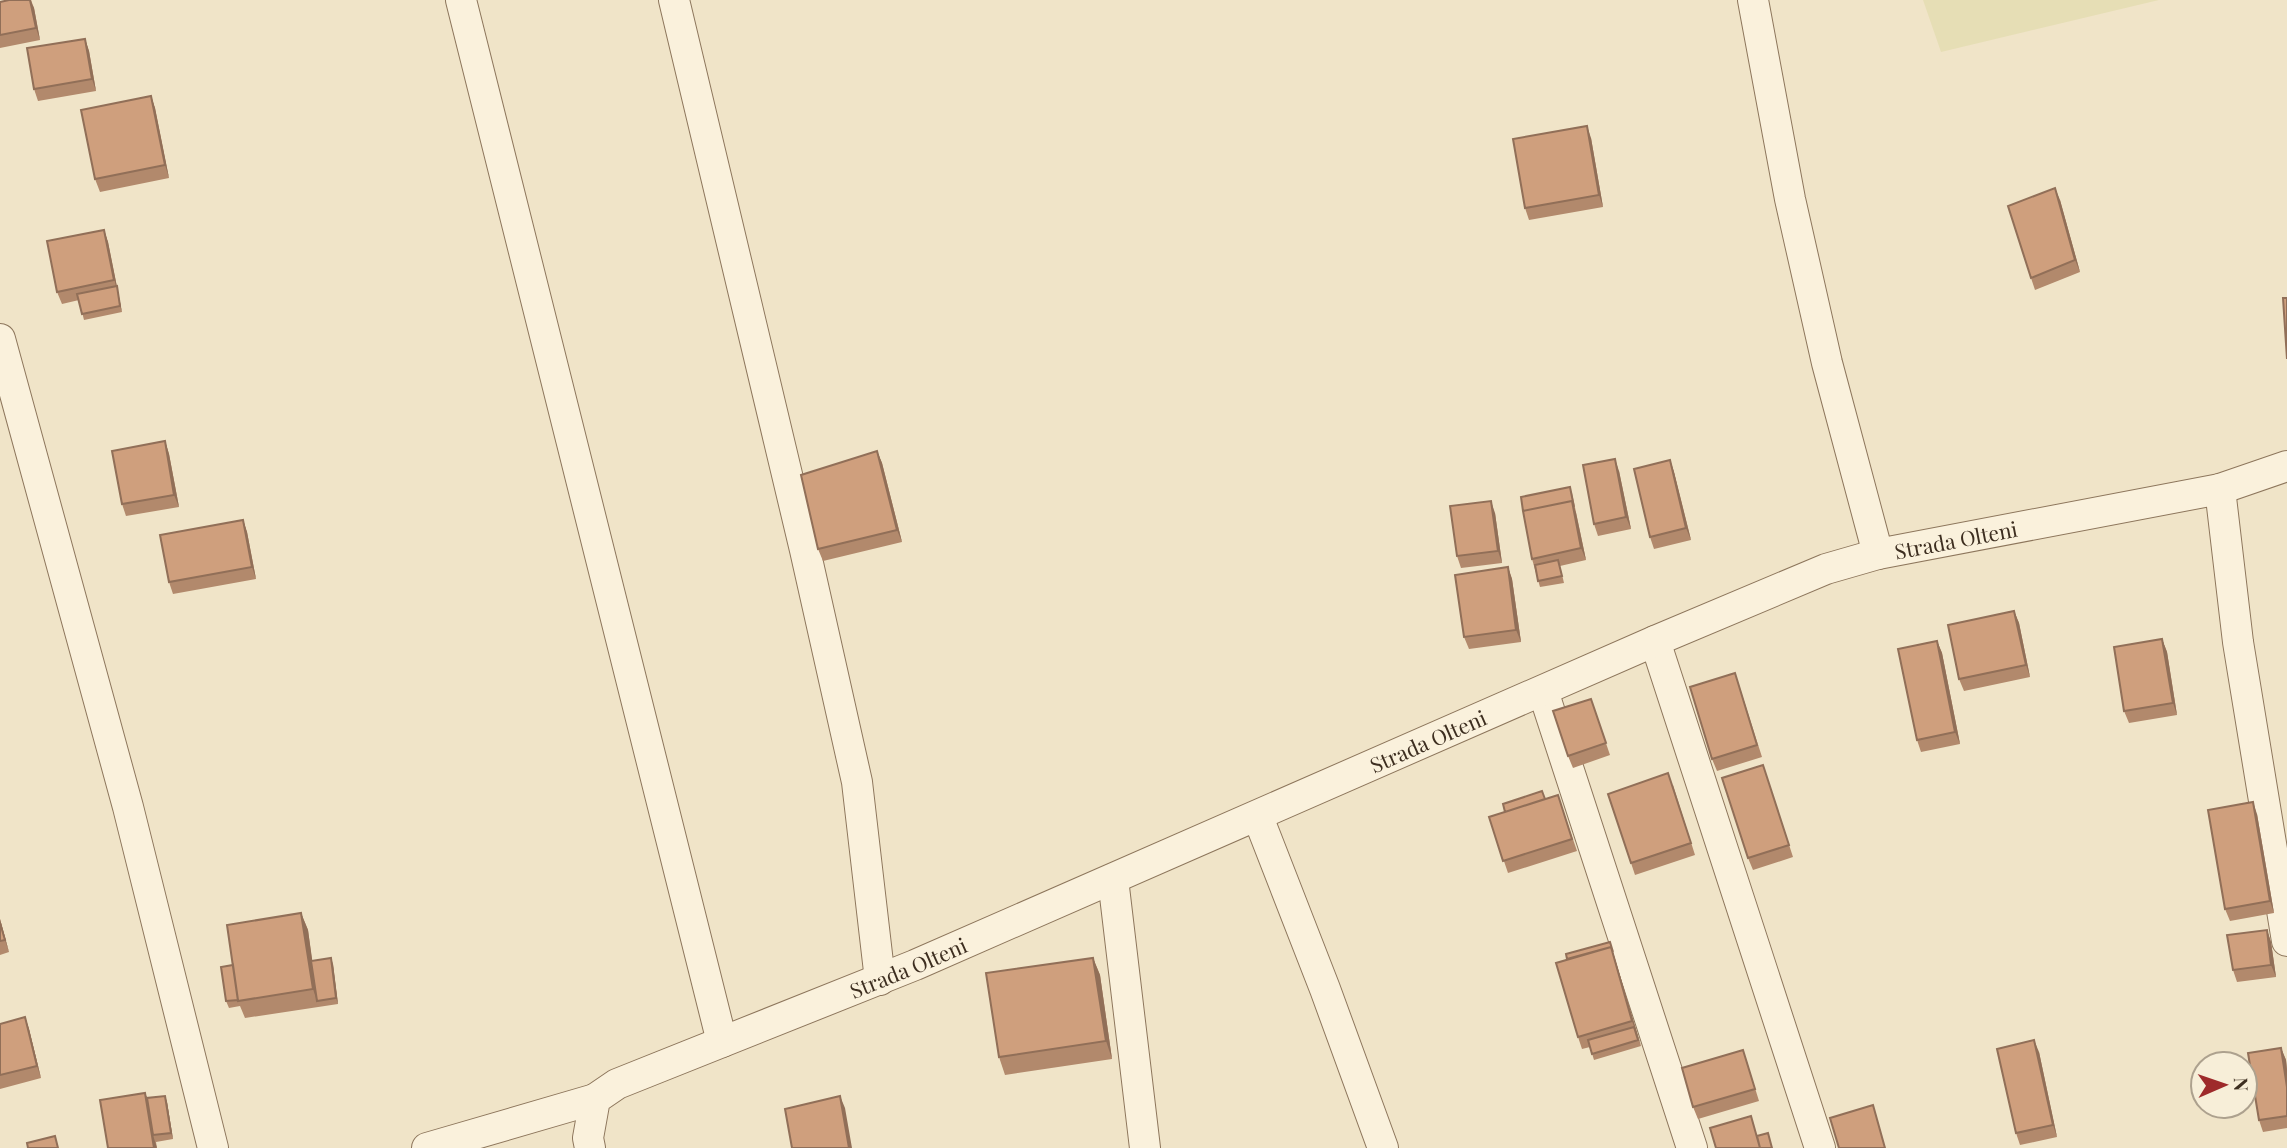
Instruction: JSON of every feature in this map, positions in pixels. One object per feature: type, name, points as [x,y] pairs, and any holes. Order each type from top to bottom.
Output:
[{"type":"street","points":[[461,0],[722,1042]]},
{"type":"street","points":[[674,0],[802,537],[857,782],[880,979]]},
{"type":"street","points":[[1753,0],[1790,200],[1827,363],[1878,554]]},
{"type":"street","points":[[0,339],[128,807],[213,1148]]},
{"type":"street","name":"Strada Olteni","points":[[427,1148],[595,1098],[617,1084],[880,979],[1826,569],[1878,554],[2220,489],[2287,466]]},
{"type":"street","points":[[2220,489],[2238,642],[2287,941]]},
{"type":"street","points":[[1655,641],[1820,1148]]},
{"type":"street","points":[[1543,691],[1692,1148]]},
{"type":"street","points":[[1258,817],[1383,1148]]},
{"type":"street","points":[[1113,879],[1145,1148]]},
{"type":"street","points":[[590,1148],[588,1138],[595,1098]]},
{"type":"shaded area","points":[[1923,0],[2159,0],[1941,52]]},
{"type":"building","points":[[30,0],[36,28],[0,35],[0,2]]},
{"type":"building","points":[[85,39],[92,79],[34,89],[27,48]]},
{"type":"building","points":[[151,96],[165,165],[95,179],[81,110]]},
{"type":"building","points":[[1587,126],[1599,195],[1525,208],[1513,139]]},
{"type":"building","points":[[2055,188],[2075,260],[2031,278],[2008,206]]},
{"type":"building","points":[[104,230],[114,280],[57,292],[47,241]]},
{"type":"building","points":[[117,286],[120,306],[82,314],[77,294]]},
{"type":"building","points":[[2283,298],[2287,298],[2287,359]]},
{"type":"building","points":[[165,441],[174,495],[122,504],[112,451]]},
{"type":"building","points":[[877,451],[897,530],[818,549],[801,475]]},
{"type":"building","points":[[1615,459],[1626,517],[1594,524],[1583,465]]},
{"type":"building","points":[[1670,460],[1686,528],[1650,537],[1634,469]]},
{"type":"building","points":[[1570,487],[1574,507],[1572,501],[1523,511],[1521,497]]},
{"type":"building","points":[[1491,501],[1498,551],[1457,556],[1450,506]]},
{"type":"building","points":[[1572,501],[1581,548],[1532,559],[1523,511]]},
{"type":"building","points":[[243,520],[252,567],[169,582],[160,535]]},
{"type":"building","points":[[1558,560],[1562,576],[1538,581],[1535,565]]},
{"type":"building","points":[[1508,567],[1516,630],[1464,637],[1455,575]]},
{"type":"building","points":[[2014,611],[2026,665],[1959,679],[1948,625]]},
{"type":"building","points":[[2162,639],[2173,703],[2124,711],[2114,647]]},
{"type":"building","points":[[1937,641],[1955,732],[1917,740],[1898,649]]},
{"type":"building","points":[[1735,673],[1757,745],[1712,759],[1690,687]]},
{"type":"building","points":[[1591,699],[1606,743],[1568,756],[1553,711]]},
{"type":"building","points":[[1763,765],[1789,845],[1748,858],[1722,778]]},
{"type":"building","points":[[1668,773],[1691,843],[1631,863],[1608,794]]},
{"type":"building","points":[[1542,791],[1545,799],[1505,812],[1503,804]]},
{"type":"building","points":[[1558,795],[1572,839],[1503,861],[1489,817]]},
{"type":"building","points":[[2253,802],[2270,901],[2225,909],[2208,810]]},
{"type":"building","points":[[301,913],[313,989],[238,1001],[227,925]]},
{"type":"building","points":[[0,923],[5,940],[0,941]]},
{"type":"building","points":[[2267,930],[2271,965],[2233,970],[2227,935]]},
{"type":"building","points":[[1610,942],[1613,952],[1611,947],[1567,959],[1566,954]]},
{"type":"building","points":[[1611,947],[1632,1021],[1578,1037],[1556,963]]},
{"type":"building","points":[[331,958],[336,998],[317,1001],[311,961]]},
{"type":"building","points":[[1093,958],[1106,1041],[999,1057],[986,973]]},
{"type":"building","points":[[233,965],[238,1000],[226,1001],[221,967]]},
{"type":"building","points":[[25,1017],[37,1066],[0,1075],[0,1024]]},
{"type":"building","points":[[1634,1027],[1638,1040],[1592,1054],[1588,1040]]},
{"type":"building","points":[[2034,1040],[2053,1125],[2016,1133],[1997,1049]]},
{"type":"building","points":[[2281,1048],[2287,1087],[2287,1116],[2259,1120],[2259,1051]]},
{"type":"building","points":[[1743,1050],[1755,1089],[1693,1107],[1682,1068]]},
{"type":"building","points":[[145,1093],[154,1148],[108,1148],[100,1100]]},
{"type":"building","points":[[165,1096],[171,1133],[153,1135],[147,1098]]},
{"type":"building","points":[[840,1096],[849,1148],[792,1148],[785,1109]]},
{"type":"building","points":[[1873,1105],[1885,1148],[1839,1148],[1830,1118]]},
{"type":"building","points":[[1751,1116],[1760,1148],[1716,1148],[1710,1128]]},
{"type":"building","points":[[1768,1133],[1772,1148],[1760,1148],[1757,1136]]},
{"type":"building","points":[[55,1136],[58,1148],[28,1148],[27,1143]]}]
